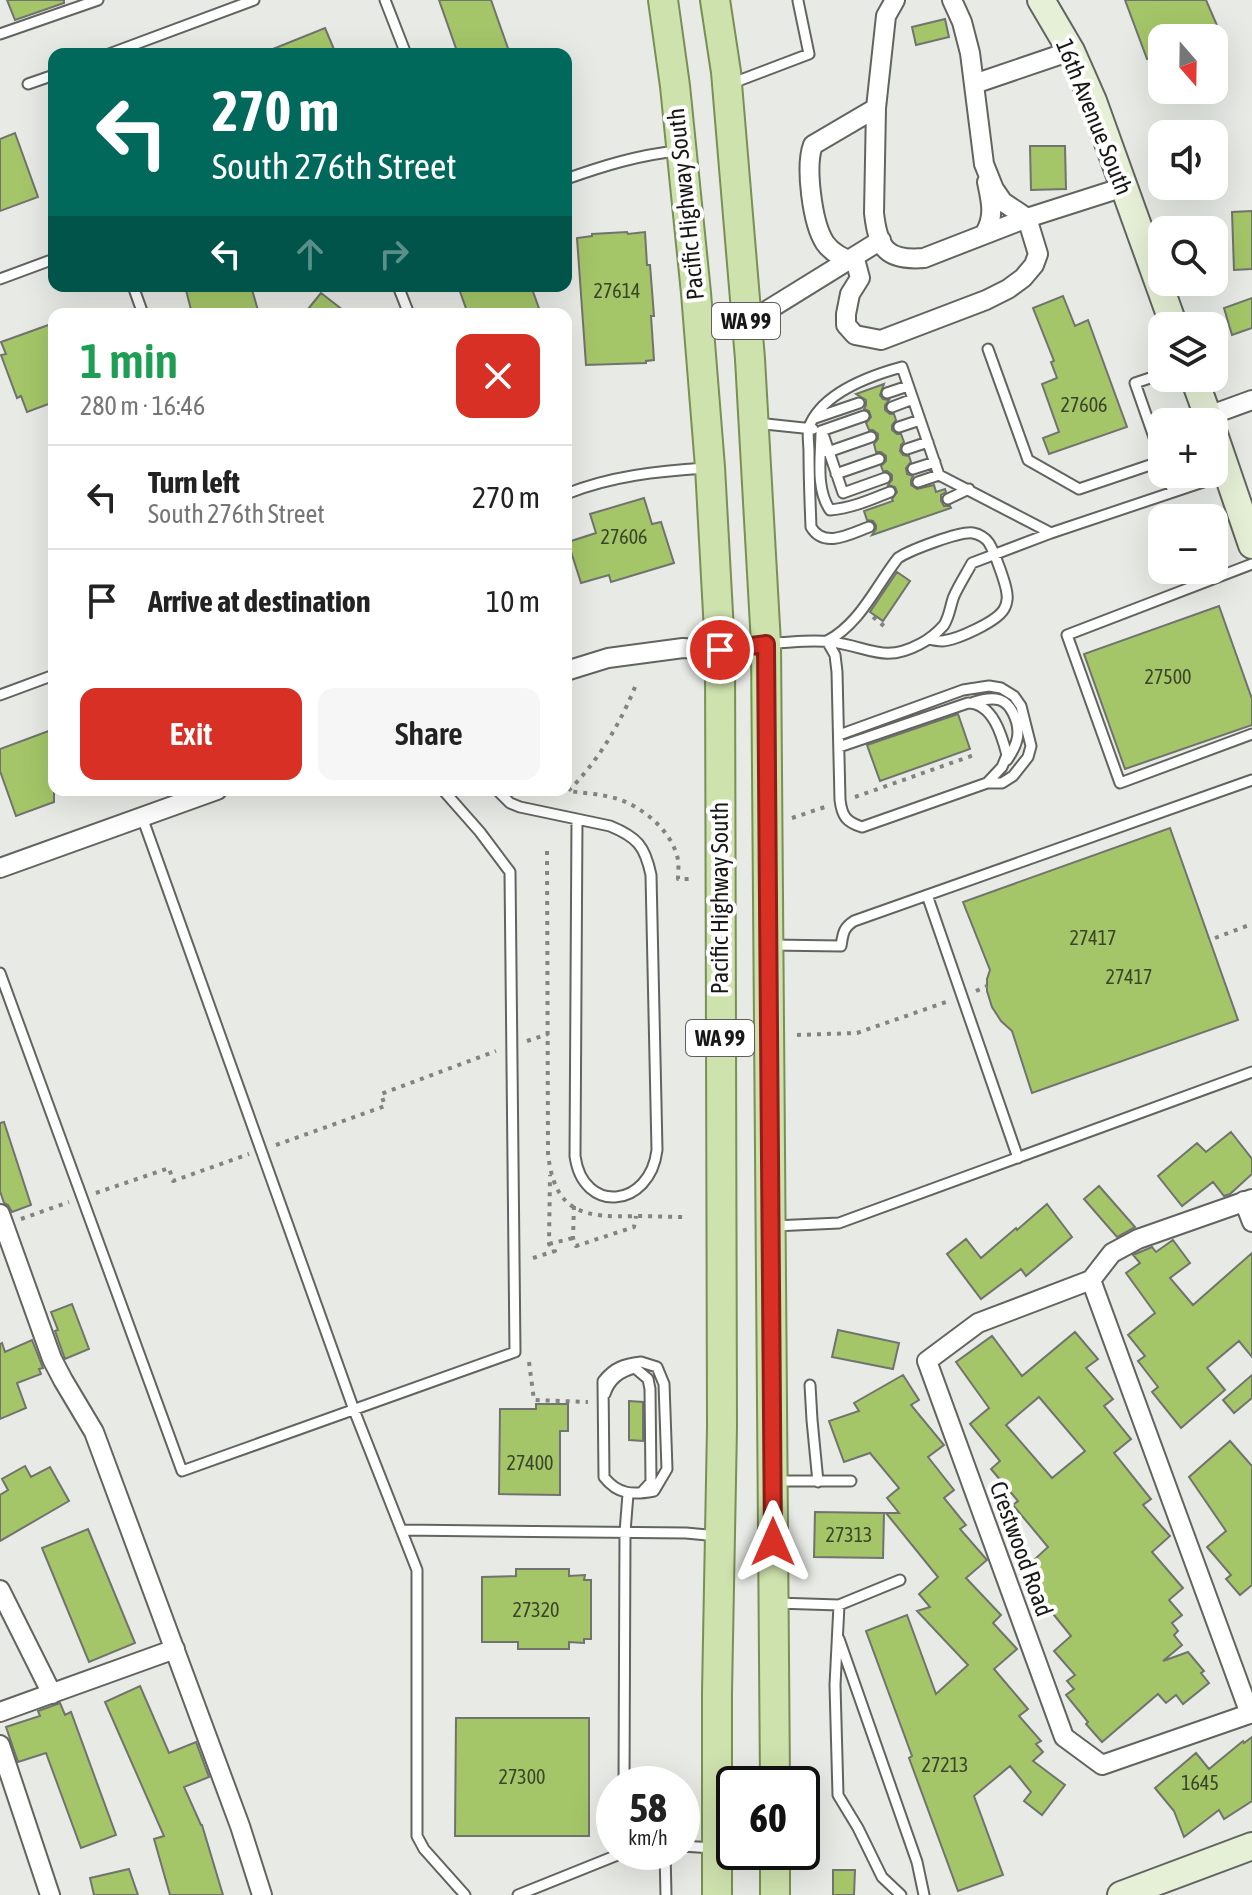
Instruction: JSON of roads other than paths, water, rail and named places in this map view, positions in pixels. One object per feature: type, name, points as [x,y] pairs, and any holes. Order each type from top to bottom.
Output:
[{"type":"main road","name":"Pacific Highway South","points":[[663,0],[696,293],[720,650],[722,1396],[717,1766]]},
{"type":"main road","name":"Pacific Highway South","points":[[715,0],[727,85],[747,323],[766,644],[775,1766]]},
{"type":"main road","name":"16th Avenue South","points":[[1041,0],[1071,51],[1093,101],[1169,312]]},
{"type":"main road","points":[[1228,474],[1252,545]]},
{"type":"main road","points":[[1121,1895],[1252,1846]]},
{"type":"main road","name":"Pacific Highway South","points":[[716,1870],[717,1895]]},
{"type":"main road","points":[[775,1870],[775,1895]]},
{"type":"street","points":[[895,0],[886,16],[876,108],[874,213],[886,250],[897,257],[924,258],[1027,218],[1124,187]]},
{"type":"street","points":[[952,0],[970,53],[992,216],[985,233]]},
{"type":"street","points":[[974,84],[1071,51]]},
{"type":"street","points":[[876,108],[813,145],[808,172],[814,211],[825,243],[848,261],[856,263],[860,278],[850,294],[846,314],[846,325],[855,335],[881,340],[986,300],[1008,289],[1034,265],[1038,254],[1027,218],[1003,202],[984,164]]},
{"type":"street","points":[[747,323],[881,240]]},
{"type":"street","points":[[1228,414],[1252,400]]},
{"type":"street","points":[[572,669],[608,658],[683,648],[720,650],[766,644]]},
{"type":"street","points":[[0,868],[200,796]]},
{"type":"street","name":"Crestwood Road","points":[[1091,1280],[1251,1714],[1102,1765],[1064,1737],[927,1361],[978,1323],[1091,1280],[1112,1253],[1138,1239],[1248,1200],[1252,1222]]},
{"type":"street","points":[[2,1220],[52,1359],[94,1432],[240,1826],[262,1895]]},
{"type":"street","points":[[0,1590],[52,1694]]},
{"type":"street","points":[[0,1712],[175,1649]]},
{"type":"street","points":[[0,1745],[50,1895]]},
{"type":"lane","points":[[0,34],[98,0]]},
{"type":"lane","points":[[125,48],[254,0]]},
{"type":"lane","points":[[385,0],[404,48]]},
{"type":"lane","points":[[727,85],[809,54],[798,1]]},
{"type":"lane","points":[[28,84],[48,77]]},
{"type":"lane","points":[[572,177],[610,163],[681,151]]},
{"type":"lane","points":[[0,279],[48,261]]},
{"type":"lane","points":[[988,349],[1028,460],[1079,489],[1148,466]]},
{"type":"lane","points":[[869,527],[833,540],[816,536],[811,527],[809,428],[824,403],[882,373],[902,367],[939,475]]},
{"type":"lane","points":[[1148,379],[1135,383],[1148,421]]},
{"type":"lane","points":[[887,393],[908,386]]},
{"type":"lane","points":[[892,407],[913,399]]},
{"type":"lane","points":[[815,418],[859,403]]},
{"type":"lane","points":[[753,422],[821,431],[864,416]]},
{"type":"lane","points":[[899,427],[920,420]]},
{"type":"lane","points":[[821,431],[843,493],[885,478]]},
{"type":"lane","points":[[821,431],[821,491],[830,510],[856,505],[890,492]]},
{"type":"lane","points":[[828,452],[871,437]]},
{"type":"lane","points":[[907,449],[928,442]]},
{"type":"lane","points":[[836,474],[879,459]]},
{"type":"lane","points":[[913,469],[935,462]]},
{"type":"lane","points":[[572,492],[604,481],[653,472],[710,467]]},
{"type":"lane","points":[[918,482],[939,475],[1051,533]]},
{"type":"lane","points":[[1172,488],[1173,492]]},
{"type":"lane","points":[[766,644],[827,641],[892,655],[911,649],[929,639],[944,624],[953,598],[972,563],[1185,488]]},
{"type":"lane","points":[[948,499],[969,489]]},
{"type":"lane","points":[[827,641],[850,625],[898,558],[907,552],[973,533],[988,541],[994,554],[1008,596],[1005,610],[992,622],[977,629],[944,641],[929,639]]},
{"type":"lane","points":[[1252,564],[1067,635],[1120,783],[1252,734]]},
{"type":"lane","points":[[827,641],[835,655],[837,672],[840,802],[842,814],[849,823],[862,827],[987,783],[1002,783],[1013,776],[1028,757],[1031,746],[1021,706],[1014,696],[1001,688],[989,686],[963,690],[839,735]]},
{"type":"lane","points":[[0,695],[48,677]]},
{"type":"lane","points":[[839,747],[968,703],[991,698],[1000,700],[1008,705],[1019,728],[1014,750],[987,783]]},
{"type":"lane","points":[[968,703],[984,707],[996,724],[1007,755],[1005,763]]},
{"type":"lane","points":[[768,945],[841,946],[846,925],[854,921],[1252,780]]},
{"type":"lane","points":[[0,973],[182,1471],[515,1352],[510,872],[448,796]]},
{"type":"lane","points":[[503,796],[520,807],[577,819],[610,826],[637,840],[644,849],[651,875],[657,1150],[651,1174],[645,1182],[629,1195],[618,1197],[607,1197],[592,1189],[581,1175],[575,1156],[577,819]]},
{"type":"lane","points":[[142,817],[354,1410],[417,1570],[417,1836],[424,1849],[465,1895]]},
{"type":"lane","points":[[927,895],[1018,1158]]},
{"type":"lane","points":[[770,1226],[839,1223],[1252,1072]]},
{"type":"lane","points":[[641,1362],[657,1367],[662,1375],[667,1469],[654,1491],[641,1493],[628,1494],[604,1477],[602,1402],[603,1381],[610,1373],[624,1364],[641,1362]]},
{"type":"lane","points":[[602,1402],[607,1387],[625,1371],[635,1368],[648,1379],[651,1482],[641,1493]]},
{"type":"lane","points":[[810,1385],[818,1482]]},
{"type":"lane","points":[[772,1481],[851,1481]]},
{"type":"lane","points":[[624,1766],[625,1532],[628,1494]]},
{"type":"lane","points":[[401,1530],[720,1536]]},
{"type":"lane","points":[[773,1603],[839,1605],[900,1580]]},
{"type":"lane","points":[[839,1605],[835,1685],[838,1795],[882,1877],[901,1895]]},
{"type":"lane","points":[[837,1632],[917,1862],[924,1895]]},
{"type":"lane","points":[[700,1847],[716,1848]]},
{"type":"lane","points":[[518,1895],[596,1863]]},
{"type":"lane","points":[[665,1870],[666,1895]]}]
